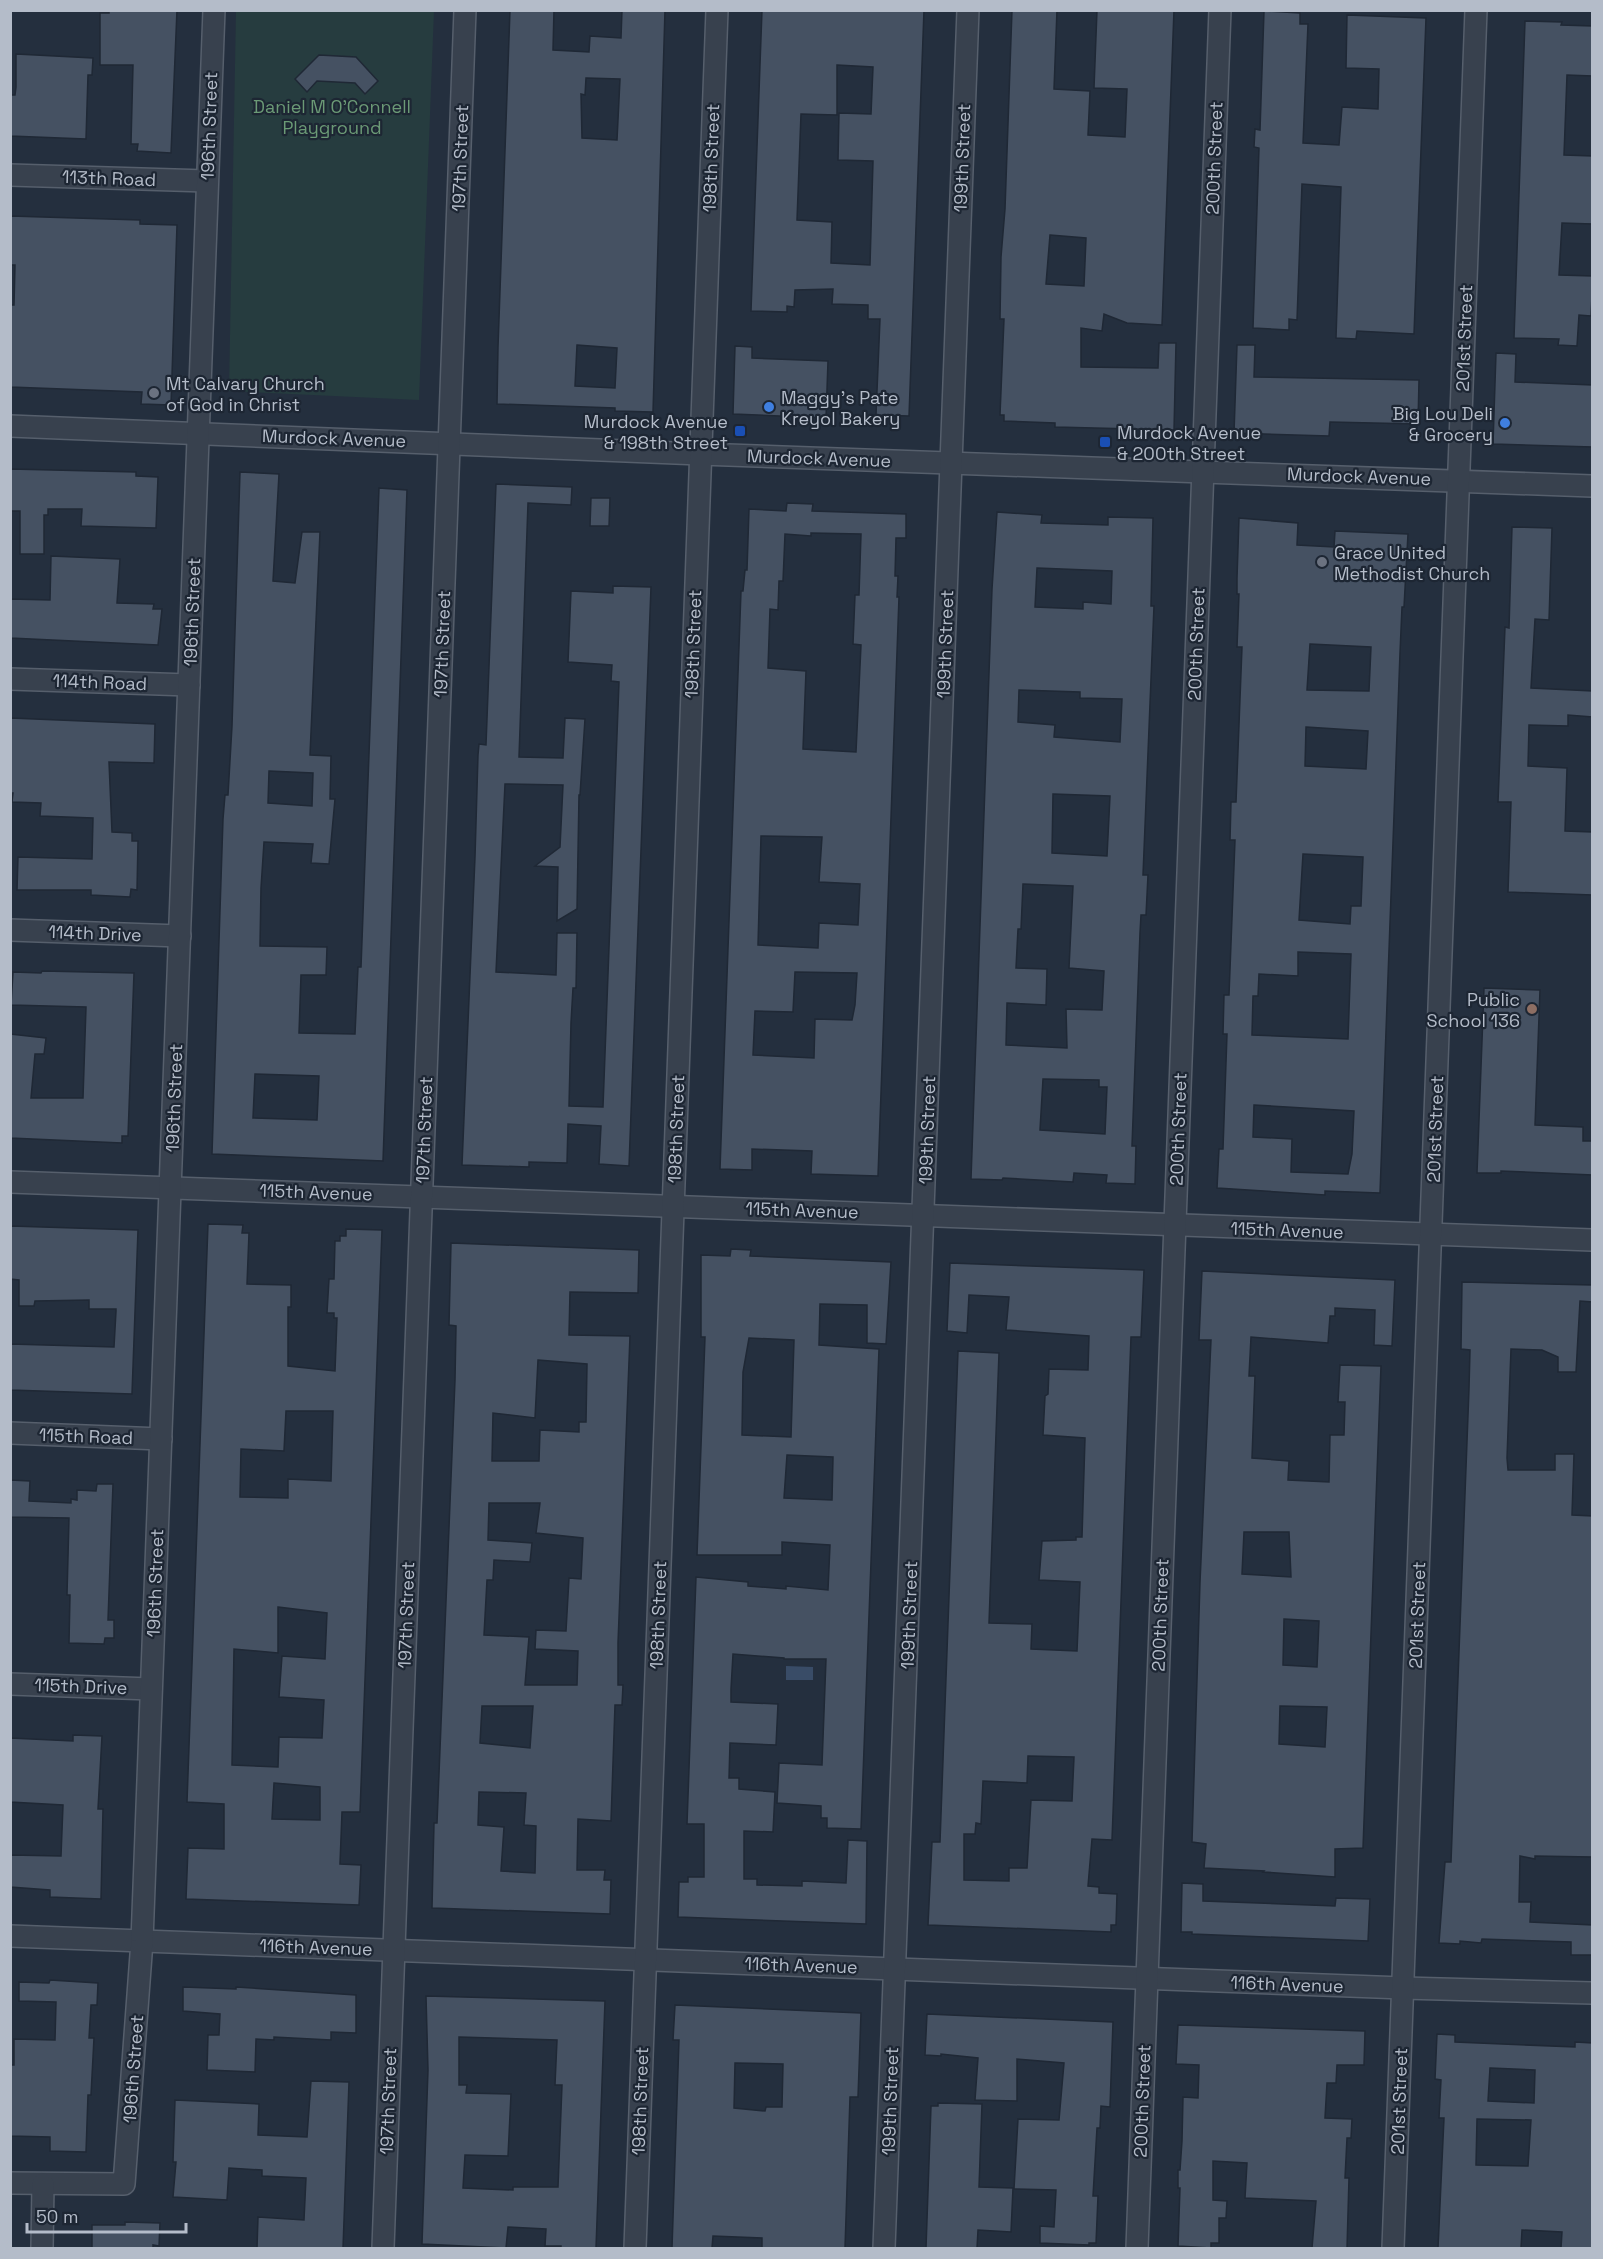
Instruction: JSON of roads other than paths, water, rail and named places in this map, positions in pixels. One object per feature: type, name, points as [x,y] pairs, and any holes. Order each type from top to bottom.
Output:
[{"type":"street","name":"196th Street","points":[[43,2184],[124,2184],[142,1941],[214,10]]},
{"type":"street","name":"197th Street","points":[[383,2248],[465,10]]},
{"type":"street","name":"198th Street","points":[[635,2248],[717,10]]},
{"type":"street","name":"199th Street","points":[[885,2248],[968,10]]},
{"type":"street","name":"200th Street","points":[[1137,2248],[1220,10]]},
{"type":"street","name":"201st Street","points":[[1394,2248],[1476,10]]},
{"type":"street","name":"113th Road","points":[[10,175],[207,181]]},
{"type":"street","name":"Murdock Avenue","points":[[10,426],[700,454],[1593,486]]},
{"type":"street","name":"114th Road","points":[[10,679],[189,685]]},
{"type":"street","name":"114th Drive","points":[[10,930],[180,936]]},
{"type":"street","name":"115th Avenue","points":[[10,1182],[1593,1240]]},
{"type":"street","name":"115th Road","points":[[10,1433],[161,1439]]},
{"type":"street","name":"115th Drive","points":[[10,1684],[151,1689]]},
{"type":"street","name":"116th Avenue","points":[[10,1936],[1403,1988],[1593,1993]]},
{"type":"street","points":[[10,2183],[43,2184],[42,2248]]},
{"type":"water","points":[[786,1666],[813,1667],[813,1680],[786,1680]]},
{"type":"place","name":"Mt Calvary Church of God in Christ","points":[[154,393]]},
{"type":"place","name":"Maggy's Pate Kreyol Bakery","points":[[769,407]]},
{"type":"place","name":"Big Lou Deli & Grocery","points":[[1505,423]]},
{"type":"place","name":"Murdock Avenue & 198th Street","points":[[740,431]]},
{"type":"place","name":"Murdock Avenue & 200th Street","points":[[1105,442]]},
{"type":"place","name":"Grace United Methodist Church","points":[[1322,562]]},
{"type":"place","name":"Public School 136","points":[[1532,1009]]},
{"type":"park label","name":"Daniel M O'Connell Playground","points":[[332,116]]}]
